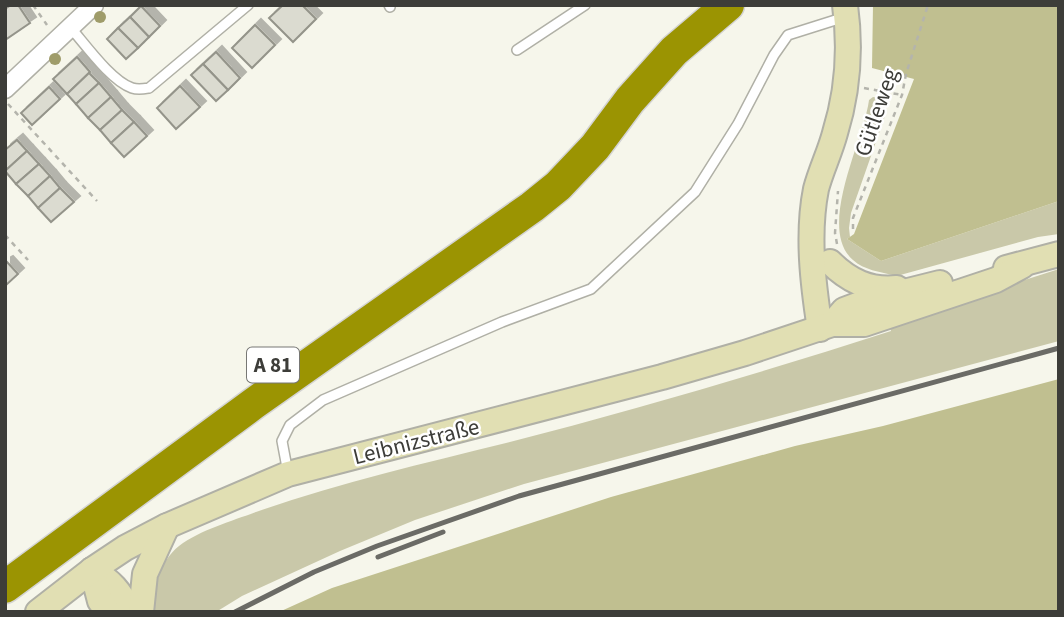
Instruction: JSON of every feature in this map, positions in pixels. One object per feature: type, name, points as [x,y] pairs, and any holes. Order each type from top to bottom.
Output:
[{"type":"highway","name":"A 81","points":[[5,563],[215,407],[489,214],[566,149],[635,68],[704,5]]},
{"type":"highway","name":"A 81","points":[[5,587],[243,411],[532,207],[558,186],[595,147],[674,51],[728,5]]},
{"type":"street","points":[[5,89],[93,5]]},
{"type":"street","points":[[826,326],[813,270],[813,225],[817,187],[836,133],[847,86],[849,53],[846,11]]},
{"type":"street","points":[[813,225],[830,262],[840,299],[826,326]]},
{"type":"street","points":[[826,326],[844,310],[867,301],[978,273],[1022,266],[1059,254]]},
{"type":"street","points":[[830,262],[852,280],[871,287],[889,289],[936,284]]},
{"type":"street","points":[[826,326],[864,324],[996,281],[1022,266]]},
{"type":"street","name":"Leibnizstraße","points":[[38,612],[125,548],[167,526],[288,474],[662,377],[826,326]]},
{"type":"street","points":[[141,612],[145,574],[167,526]]},
{"type":"street","points":[[92,570],[100,601],[108,612]]},
{"type":"street","points":[[92,570],[118,589],[130,612]]},
{"type":"lane","points":[[64,33],[128,87],[149,88],[248,5]]},
{"type":"lane","points":[[517,50],[585,5]]},
{"type":"lane","points":[[288,474],[282,441],[290,425],[323,401],[502,322],[591,289],[695,192],[738,124],[774,55],[788,35],[846,11]]},
{"type":"path","points":[[33,5],[64,33]]},
{"type":"path","name":"Gütleweg","points":[[853,229],[853,218],[902,94],[928,5]]},
{"type":"path","points":[[847,86],[902,94]]},
{"type":"path","points":[[5,102],[97,201]]},
{"type":"path","points":[[5,235],[28,260]]},
{"type":"green space","points":[[873,97],[882,99],[885,116],[851,213],[850,237],[847,239],[881,261],[1059,201],[1059,234],[1038,237],[893,277],[857,263],[843,246],[839,227],[840,206],[869,100]]},
{"type":"green space","points":[[1059,269],[1059,341],[524,484],[415,520],[340,551],[242,596],[216,612],[149,612],[158,576],[172,552],[197,535],[227,522],[349,483],[603,417],[795,361],[891,331],[889,323]]},
{"type":"shaded area","points":[[873,5],[1059,5],[1059,201],[881,261],[847,239],[854,234],[914,79],[872,68]]},
{"type":"shaded area","points":[[1059,379],[1059,612],[279,612],[332,588],[611,497],[795,446],[883,426]]},
{"type":"building","points":[[18,5],[30,23],[5,40],[5,9]]},
{"type":"building","points":[[283,5],[302,5],[316,19],[293,42],[269,18]]},
{"type":"building","points":[[141,6],[160,26],[149,37],[130,17]]},
{"type":"building","points":[[130,17],[149,37],[138,48],[118,28]]},
{"type":"building","points":[[255,25],[275,45],[252,68],[232,48]]},
{"type":"building","points":[[118,28],[138,48],[126,59],[107,39]]},
{"type":"building","points":[[216,52],[240,78],[228,90],[203,64]]},
{"type":"building","points":[[77,57],[90,72],[67,94],[53,79]]},
{"type":"building","points":[[203,64],[228,90],[216,101],[191,75]]},
{"type":"building","points":[[89,73],[99,83],[76,104],[67,94]]},
{"type":"building","points":[[99,83],[111,97],[88,118],[76,104]]},
{"type":"building","points":[[180,86],[200,107],[176,129],[157,108]]},
{"type":"building","points":[[49,87],[60,99],[32,125],[21,113]]},
{"type":"building","points":[[111,97],[122,110],[100,130],[88,118]]},
{"type":"building","points":[[122,110],[134,122],[111,143],[100,130]]},
{"type":"building","points":[[134,122],[147,136],[124,157],[111,143]]},
{"type":"building","points":[[17,140],[27,151],[5,171],[5,150]]},
{"type":"building","points":[[27,151],[39,164],[16,184],[5,171]]},
{"type":"building","points":[[39,164],[50,176],[28,196],[16,184]]},
{"type":"building","points":[[50,176],[60,188],[38,208],[28,196]]},
{"type":"building","points":[[60,188],[74,202],[51,222],[38,208]]},
{"type":"building","points":[[5,263],[18,274],[5,286]]},
{"type":"railway","points":[[235,612],[314,572],[377,546],[519,496],[1059,348]]},
{"type":"railway","points":[[378,557],[443,532]]}]
